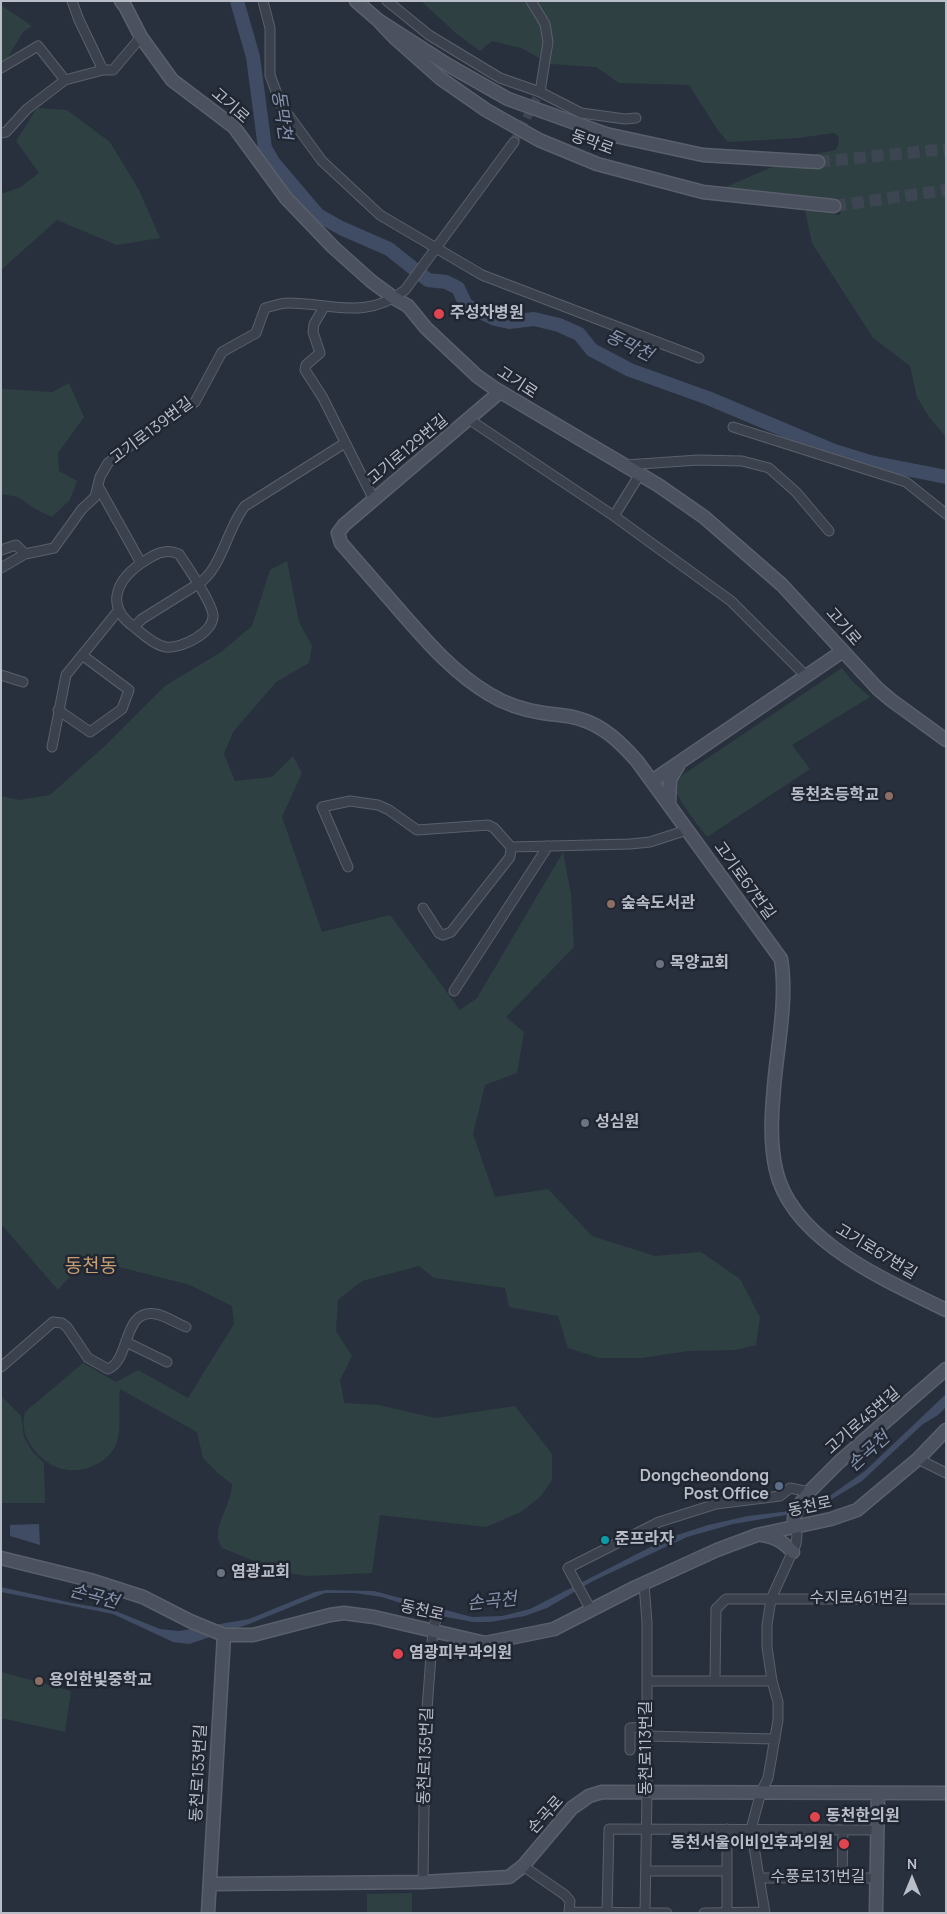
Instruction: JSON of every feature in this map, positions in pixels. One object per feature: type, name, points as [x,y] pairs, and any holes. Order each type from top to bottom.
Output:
[{"type":"street","points":[[72,1],[103,70]]},
{"type":"street","name":"고기로","points":[[121,1],[141,37],[172,80],[234,127],[286,198],[371,281],[400,294],[426,328],[477,376],[500,392],[626,465],[690,507],[748,554],[799,602],[861,671],[891,700],[946,740]]},
{"type":"street","points":[[263,1],[270,28],[270,76],[281,105],[322,161],[380,215],[436,246],[482,275],[699,358]]},
{"type":"street","name":"동막로","points":[[356,1],[440,78],[486,110],[539,140],[589,160],[702,192],[834,206]]},
{"type":"street","points":[[388,1],[429,35],[500,78],[540,92],[581,113],[625,120],[636,118]]},
{"type":"street","points":[[531,1],[545,24],[548,42],[540,92]]},
{"type":"street","name":"동막로","points":[[378,20],[448,65],[508,99],[606,134],[703,155],[818,162]]},
{"type":"street","points":[[1,133],[6,132],[27,109],[65,80],[103,70],[113,70],[141,37]]},
{"type":"street","points":[[1,68],[38,46],[65,80]]},
{"type":"street","points":[[400,294],[514,142]]},
{"type":"street","name":"고기로139번길","points":[[1,550],[16,545],[25,554],[54,548],[82,509],[95,497],[100,477],[108,463],[154,426],[195,402],[222,352],[256,333],[265,308],[287,303],[347,310],[368,309],[400,294]]},
{"type":"street","points":[[324,307],[314,324],[313,332],[320,353],[306,365],[305,370],[323,398],[374,500]]},
{"type":"street","name":"고기로129번길","points":[[338,533],[344,525],[470,420],[500,392]]},
{"type":"street","points":[[470,420],[614,516],[731,601],[806,676]]},
{"type":"street","points":[[733,427],[906,482],[946,514]]},
{"type":"street","points":[[134,627],[142,619],[204,580],[214,566],[237,516],[245,506],[345,443]]},
{"type":"street","points":[[626,465],[707,461],[742,462],[769,468],[796,492],[829,532]]},
{"type":"street","points":[[614,516],[640,474]]},
{"type":"street","points":[[98,486],[142,563]]},
{"type":"street","name":"고기로67번길","points":[[338,533],[341,543],[434,650],[465,679],[508,704],[527,710],[580,719],[597,726],[612,735],[624,746],[652,781],[781,959],[783,978],[772,1130],[776,1171],[788,1202],[809,1227],[838,1250],[888,1281],[946,1310]]},
{"type":"street","points":[[163,552],[179,554],[213,613],[212,624],[205,632],[180,646],[166,647],[153,642],[122,617],[118,611],[116,594],[121,581],[142,563],[163,552]]},
{"type":"street","points":[[1,568],[25,554]]},
{"type":"street","points":[[52,747],[66,675],[118,611]]},
{"type":"street","points":[[652,781],[843,651]]},
{"type":"street","points":[[58,710],[90,732],[122,709],[129,690],[82,655]]},
{"type":"street","points":[[1,675],[23,682]]},
{"type":"street","points":[[669,804],[670,778],[681,762]]},
{"type":"street","points":[[348,867],[322,807],[350,801],[378,805],[389,810],[417,830],[488,825],[494,828],[511,847],[510,857],[451,932],[443,935],[440,933],[423,908]]},
{"type":"street","points":[[511,847],[643,843],[687,830]]},
{"type":"street","points":[[454,992],[548,846]]},
{"type":"street","points":[[1,1367],[53,1322],[62,1323],[88,1358],[108,1369],[116,1364],[134,1322],[146,1315],[158,1315],[186,1326]]},
{"type":"street","points":[[126,1342],[167,1362]]},
{"type":"street","name":"고기로45번길","points":[[806,1496],[839,1462],[946,1369]]},
{"type":"street","name":"동천로","points":[[1,1558],[90,1580],[143,1597],[190,1621],[224,1635],[253,1635],[344,1613],[374,1617],[485,1643],[554,1629],[717,1550],[757,1535],[831,1520],[857,1510],[918,1460],[946,1430]]},
{"type":"street","points":[[918,1460],[946,1473]]},
{"type":"street","points":[[591,1610],[568,1568],[659,1522],[716,1504],[780,1496],[790,1488],[806,1496],[798,1507],[794,1518],[797,1535],[793,1552],[771,1598],[767,1625],[767,1647],[772,1681],[778,1702],[778,1720],[768,1778],[760,1792],[751,1829],[765,1912],[704,1913]]},
{"type":"street","points":[[757,1535],[776,1537],[784,1542],[793,1552]]},
{"type":"street","name":"동천로113번길","points":[[644,1584],[647,1622],[645,1913]]},
{"type":"street","name":"수지로461번길","points":[[715,1680],[716,1608],[726,1598],[946,1599]]},
{"type":"street","name":"동천로135번길","points":[[423,1882],[426,1735],[433,1630],[438,1616]]},
{"type":"street","name":"동천로153번길","points":[[208,1913],[224,1635]]},
{"type":"street","points":[[647,1681],[772,1681]]},
{"type":"street","points":[[630,1750],[630,1728],[647,1732],[775,1739]]},
{"type":"street","name":"손곡로","points":[[210,1884],[423,1882],[501,1879],[515,1874],[572,1808],[589,1796],[602,1792],[946,1793]]},
{"type":"street","points":[[876,1913],[878,1793]]},
{"type":"street","points":[[608,1913],[610,1829],[877,1830]]},
{"type":"street","points":[[727,1829],[727,1912]]},
{"type":"street","points":[[842,1878],[843,1830]]},
{"type":"street","points":[[523,1866],[565,1895],[570,1901],[569,1912],[666,1913]]},
{"type":"street","points":[[646,1871],[727,1871]]},
{"type":"street","name":"수풍로131번길","points":[[759,1878],[877,1878]]},
{"type":"shaded area","points":[[421,1],[946,1],[946,437],[929,417],[917,397],[910,366],[873,338],[812,243],[805,210],[840,215],[841,199],[726,187],[793,158],[836,150],[839,142],[838,136],[834,133],[798,138],[728,142],[719,132],[689,85],[619,83],[596,67],[550,64],[521,48],[492,41],[480,51],[458,35]]},
{"type":"shaded area","points":[[1,5],[32,26],[23,32],[1,69]]},
{"type":"shaded area","points":[[37,108],[67,110],[110,142],[139,190],[160,238],[117,245],[57,220],[1,270],[1,194],[21,187],[39,173],[16,141]]},
{"type":"shaded area","points":[[69,383],[84,417],[58,453],[59,471],[77,481],[70,500],[52,517],[35,509],[18,497],[1,494],[1,385],[3,389],[52,392]]},
{"type":"shaded area","points":[[287,561],[299,622],[312,646],[309,663],[276,682],[233,732],[224,754],[235,781],[272,777],[293,756],[302,773],[282,817],[322,932],[390,915],[460,1010],[477,998],[563,852],[571,894],[574,947],[506,1017],[524,1032],[517,1073],[485,1085],[473,1134],[495,1197],[548,1189],[592,1236],[655,1256],[701,1252],[740,1279],[760,1317],[756,1345],[735,1350],[688,1351],[642,1358],[599,1358],[568,1348],[558,1316],[509,1307],[505,1288],[434,1278],[419,1266],[362,1281],[338,1300],[336,1331],[352,1356],[340,1380],[344,1403],[379,1405],[435,1418],[515,1406],[552,1454],[552,1480],[541,1496],[521,1512],[486,1527],[380,1515],[372,1573],[307,1576],[282,1572],[222,1548],[219,1541],[219,1525],[229,1501],[232,1484],[203,1458],[197,1432],[120,1389],[120,1422],[117,1442],[107,1457],[92,1466],[74,1470],[56,1467],[42,1458],[26,1437],[24,1429],[25,1412],[83,1363],[116,1382],[138,1370],[188,1398],[234,1324],[232,1306],[190,1285],[115,1266],[79,1266],[58,1290],[1,1224],[1,796],[19,800],[50,795],[107,744],[165,686],[221,652],[252,626],[270,570]]},
{"type":"shaded area","points":[[842,668],[853,682],[870,697],[792,745],[810,769],[707,837],[678,795],[676,786],[681,776]]},
{"type":"shaded area","points":[[1,1396],[21,1416],[24,1437],[32,1451],[44,1463],[45,1503],[1,1503]]},
{"type":"shaded area","points":[[1,1672],[71,1691],[65,1732],[1,1718]]},
{"type":"shaded area","points":[[412,1893],[412,1913],[367,1913],[367,1894]]},
{"type":"water","points":[[946,1394],[946,1407],[938,1415],[923,1424],[862,1481],[822,1505],[804,1512],[733,1524],[687,1537],[593,1581],[547,1608],[525,1616],[490,1622],[473,1622],[441,1616],[382,1597],[355,1593],[325,1593],[249,1624],[189,1644],[173,1642],[113,1614],[1,1592],[1,1587],[113,1610],[160,1629],[179,1631],[249,1619],[315,1592],[326,1590],[374,1591],[472,1617],[502,1616],[530,1609],[668,1538],[708,1525],[748,1516],[790,1511],[815,1505],[865,1471]]},
{"type":"water","points":[[39,1524],[40,1545],[10,1536],[10,1525]]},
{"type":"waterway","name":"동막천","points":[[237,1],[253,57],[265,148],[273,162],[318,215],[341,228],[389,249],[428,280],[446,282],[458,288],[466,305],[495,319],[509,322],[534,319],[559,325],[579,334],[592,350],[630,370],[708,398],[834,451],[870,462],[946,477]]},
{"type":"tunnel","points":[[514,142],[540,92]]},
{"type":"tunnel","points":[[818,162],[946,149]]},
{"type":"tunnel","points":[[834,206],[946,190]]},
{"type":"place","name":"주성차병원","points":[[439,314]]},
{"type":"place","name":"동천초등학교","points":[[889,796]]},
{"type":"place","name":"숲속도서관","points":[[611,904]]},
{"type":"place","name":"목양교회","points":[[660,964]]},
{"type":"place","name":"성심원","points":[[585,1123]]},
{"type":"place","name":"Dongcheondong Post Office","points":[[779,1486]]},
{"type":"place","name":"준프라자","points":[[605,1540]]},
{"type":"place","name":"염광교회","points":[[221,1573]]},
{"type":"place","name":"염광피부과의원","points":[[398,1654]]},
{"type":"place","name":"용인한빛중학교","points":[[39,1681]]},
{"type":"place","name":"동천한의원","points":[[815,1817]]},
{"type":"place","name":"동천서울이비인후과의원","points":[[844,1844]]},
{"type":"district","name":"동천동","points":[[91,1267]]},
{"type":"water label","name":"손곡천","points":[[869,1452]]},
{"type":"water label","name":"손곡천","points":[[94,1597]]},
{"type":"water label","name":"손곡천","points":[[492,1602]]}]
